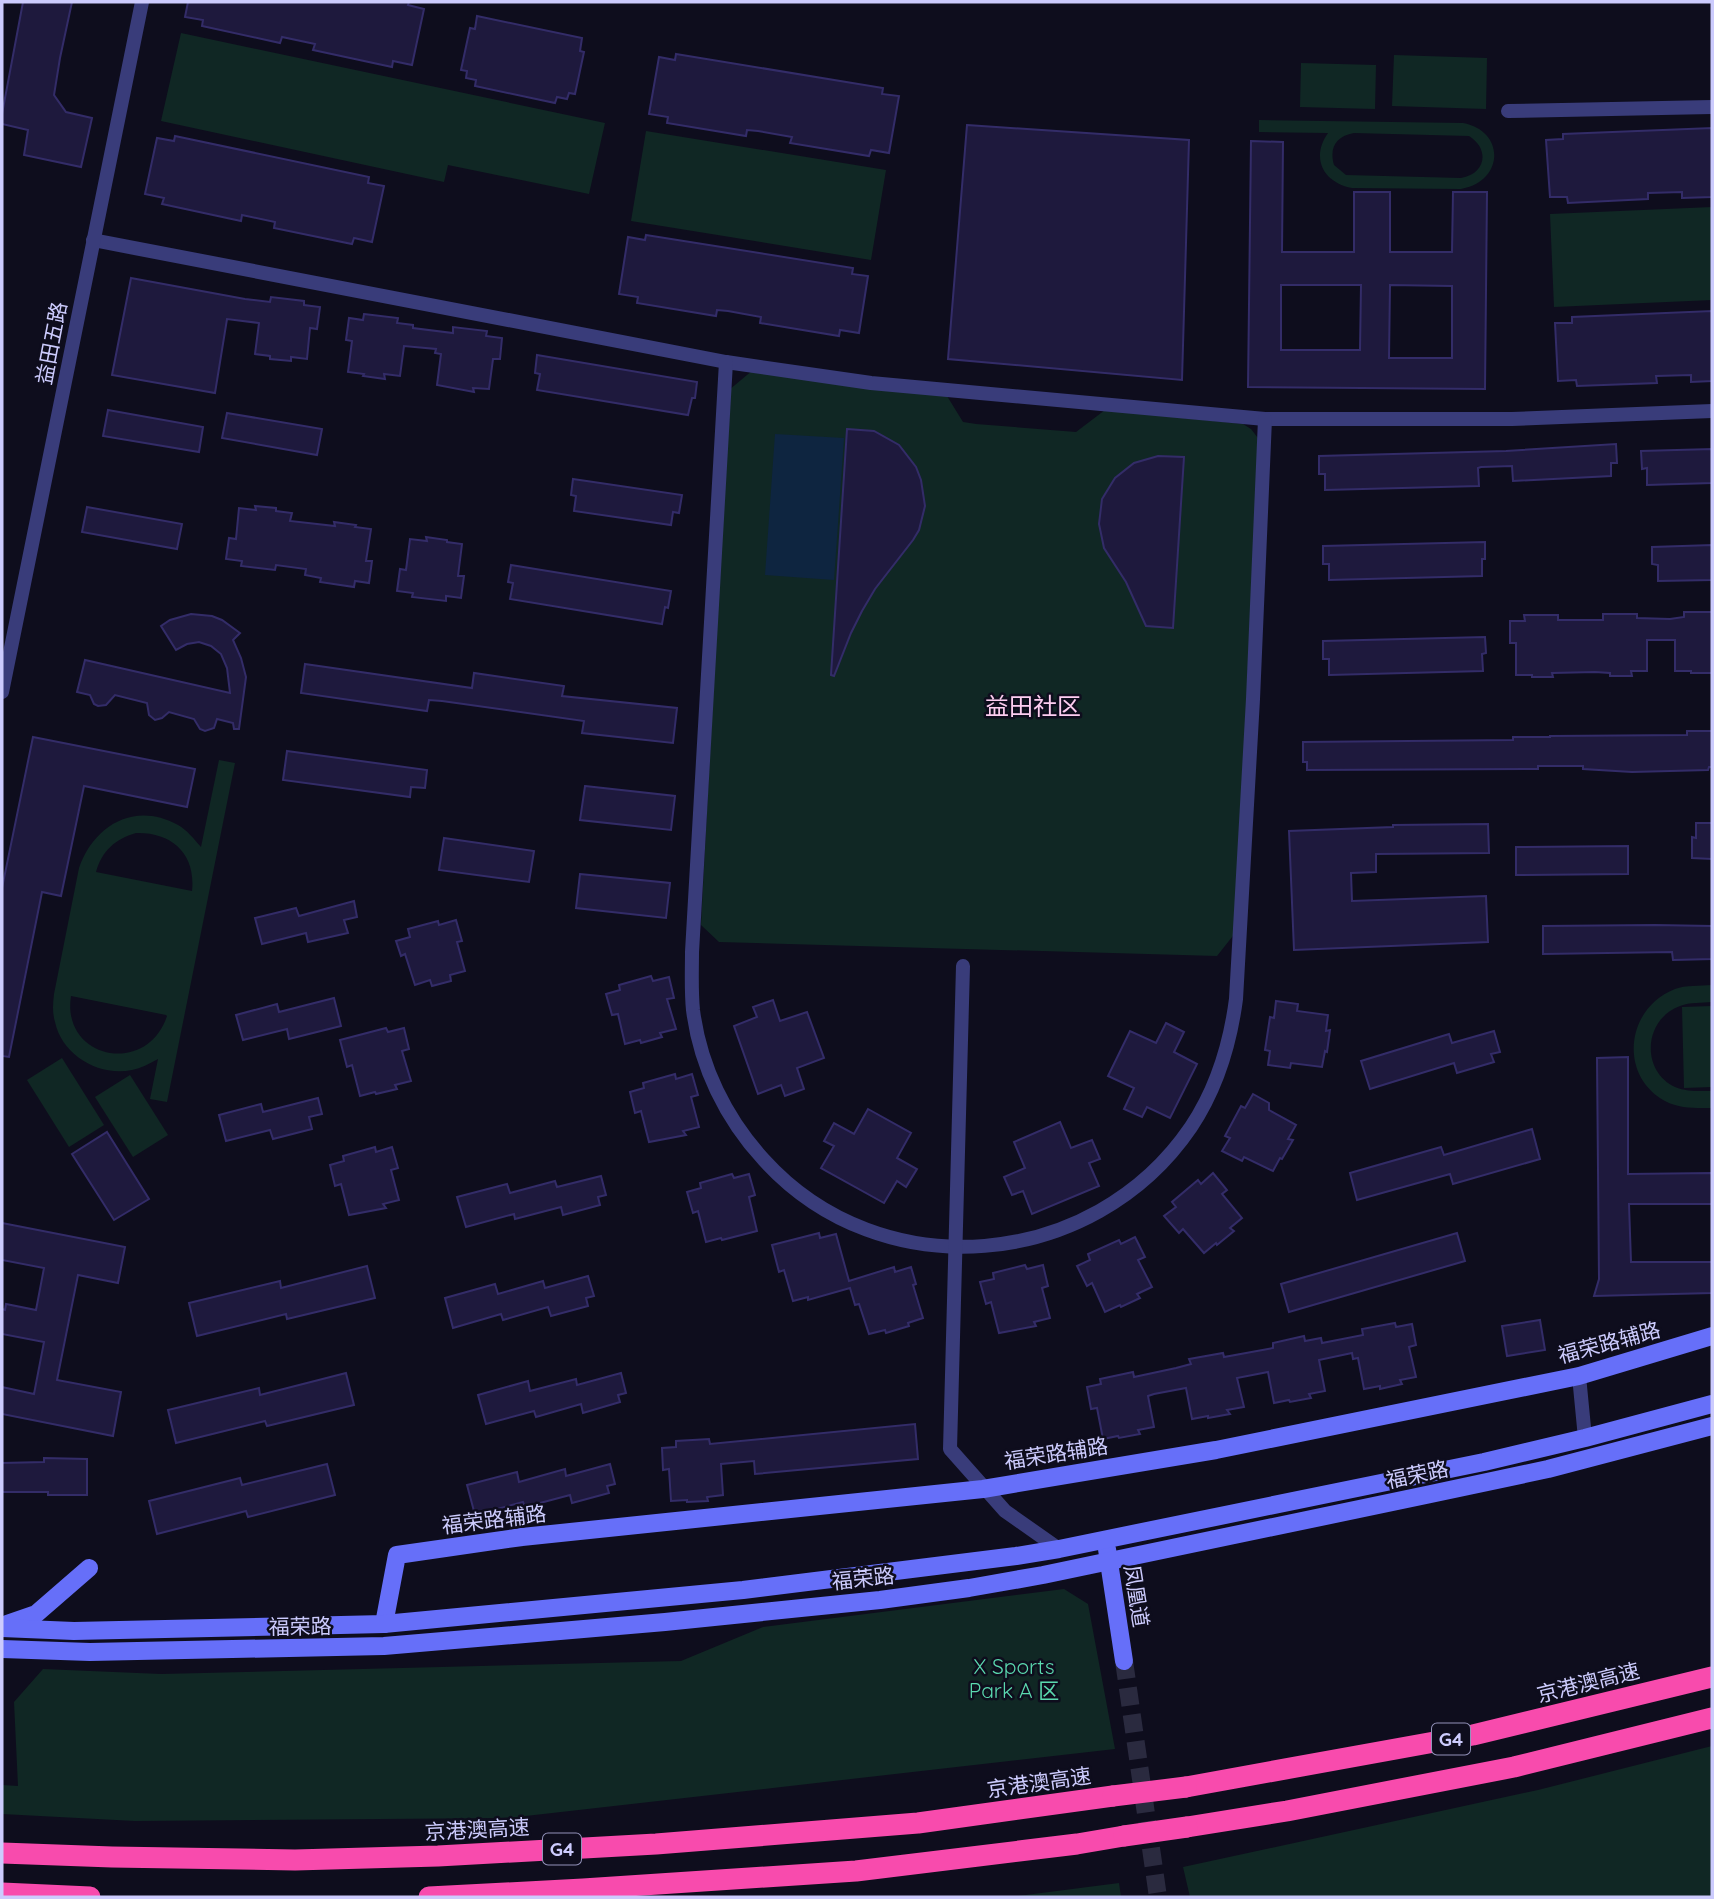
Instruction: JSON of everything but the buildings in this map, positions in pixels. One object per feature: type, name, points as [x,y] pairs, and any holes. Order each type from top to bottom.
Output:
[{"type":"highway","name":"京港澳高速","points":[[5,1853],[295,1860],[438,1856],[656,1844],[918,1823],[1186,1787],[1473,1735],[1712,1677]]},
{"type":"highway","name":"G4","points":[[429,1897],[856,1871],[1077,1844],[1287,1811],[1514,1767],[1712,1718]]},
{"type":"highway","points":[[4,1893],[90,1897]]},
{"type":"main road","name":"福荣路辅路","points":[[384,1624],[397,1555],[522,1537],[983,1489],[1216,1450],[1579,1376],[1712,1336]]},
{"type":"main road","name":"福荣路","points":[[2,1628],[74,1631],[384,1624],[897,1572],[1059,1549],[1471,1464],[1712,1404]]},
{"type":"main road","name":"福荣路","points":[[2,1648],[90,1652],[384,1646],[880,1600],[969,1588],[1109,1561],[1548,1469],[1712,1426]]},
{"type":"main road","name":"凤凰道","points":[[1106,1539],[1124,1661]]},
{"type":"main road","points":[[2,1628],[36,1614],[89,1568]]},
{"type":"street","name":"益田五路","points":[[2,692],[4,671],[142,2]]},
{"type":"street","points":[[1508,111],[1712,107]]},
{"type":"street","points":[[93,240],[726,362],[872,383],[1265,419],[1512,419],[1712,411]]},
{"type":"street","points":[[726,362],[692,971],[693,1011],[699,1040],[715,1086],[733,1121],[773,1170],[798,1192],[827,1211],[889,1238],[922,1245],[983,1247],[1038,1238],[1089,1217],[1135,1188],[1156,1169],[1191,1127],[1216,1079],[1226,1053],[1236,999],[1265,419]]},
{"type":"street","points":[[963,966],[950,1449],[1005,1511],[1059,1549]]},
{"type":"street","points":[[1579,1376],[1584,1438]]},
{"type":"green space","points":[[181,33],[605,123],[589,194],[448,165],[444,182],[161,121]]},
{"type":"green space","points":[[1394,55],[1487,58],[1486,109],[1392,106]]},
{"type":"green space","points":[[1301,63],[1376,65],[1375,109],[1300,107]]},
{"type":"green space","points":[[1259,120],[1463,123],[1477,128],[1487,136],[1493,146],[1494,156],[1486,177],[1461,189],[1352,188],[1333,180],[1322,167],[1320,151],[1328,133],[1259,132]],"holes":[[[1354,133],[1469,136],[1480,147],[1482,160],[1476,172],[1461,178],[1346,175],[1334,165],[1332,153],[1335,144]]]},
{"type":"green space","points":[[646,131],[886,170],[871,260],[631,221]]},
{"type":"green space","points":[[1712,207],[1712,300],[1554,307],[1550,214]]},
{"type":"green space","points":[[753,370],[947,396],[963,422],[976,424],[1076,432],[1105,410],[1243,424],[1251,429],[1261,442],[1236,932],[1217,956],[719,942],[701,925],[729,390]]},
{"type":"green space","points":[[219,760],[235,763],[167,1102],[150,1099],[158,1059],[139,1068],[120,1071],[95,1067],[74,1054],[59,1034],[55,1022],[54,994],[79,868],[95,840],[106,829],[118,821],[132,817],[162,818],[178,825],[201,847]],"holes":[[[136,833],[160,836],[179,848],[190,866],[192,891],[96,872],[110,847]],[[71,996],[166,1015],[167,1016],[157,1035],[142,1047],[125,1053],[108,1052],[92,1046],[79,1034],[71,1017]]]},
{"type":"green space","points":[[1712,985],[1712,1002],[1680,1006],[1659,1022],[1653,1033],[1652,1057],[1656,1069],[1664,1079],[1680,1089],[1712,1091],[1712,1108],[1676,1105],[1650,1090],[1640,1075],[1634,1042],[1638,1026],[1646,1011],[1659,998],[1675,989]]},
{"type":"green space","points":[[1712,1006],[1712,1087],[1684,1088],[1682,1007]]},
{"type":"green space","points":[[62,1058],[104,1125],[69,1147],[27,1080]]},
{"type":"green space","points":[[130,1075],[168,1135],[133,1157],[95,1097]]},
{"type":"green space","name":"X Sports Park A 区","points":[[1064,1589],[1088,1604],[1115,1749],[508,1818],[135,1821],[2,1814],[2,1785],[18,1786],[14,1702],[43,1669],[161,1674],[681,1661],[763,1627]]},
{"type":"green space","points":[[1712,1746],[1712,1897],[1190,1897],[1183,1867],[1538,1790]]},
{"type":"green space","points":[[1119,1883],[1121,1897],[1010,1897]]},
{"type":"water","points":[[775,434],[844,438],[834,580],[765,575]]},
{"type":"tunnel","points":[[1124,1661],[1158,1897]]},
{"type":"district","name":"益田社区","points":[[1033,706]]}]
